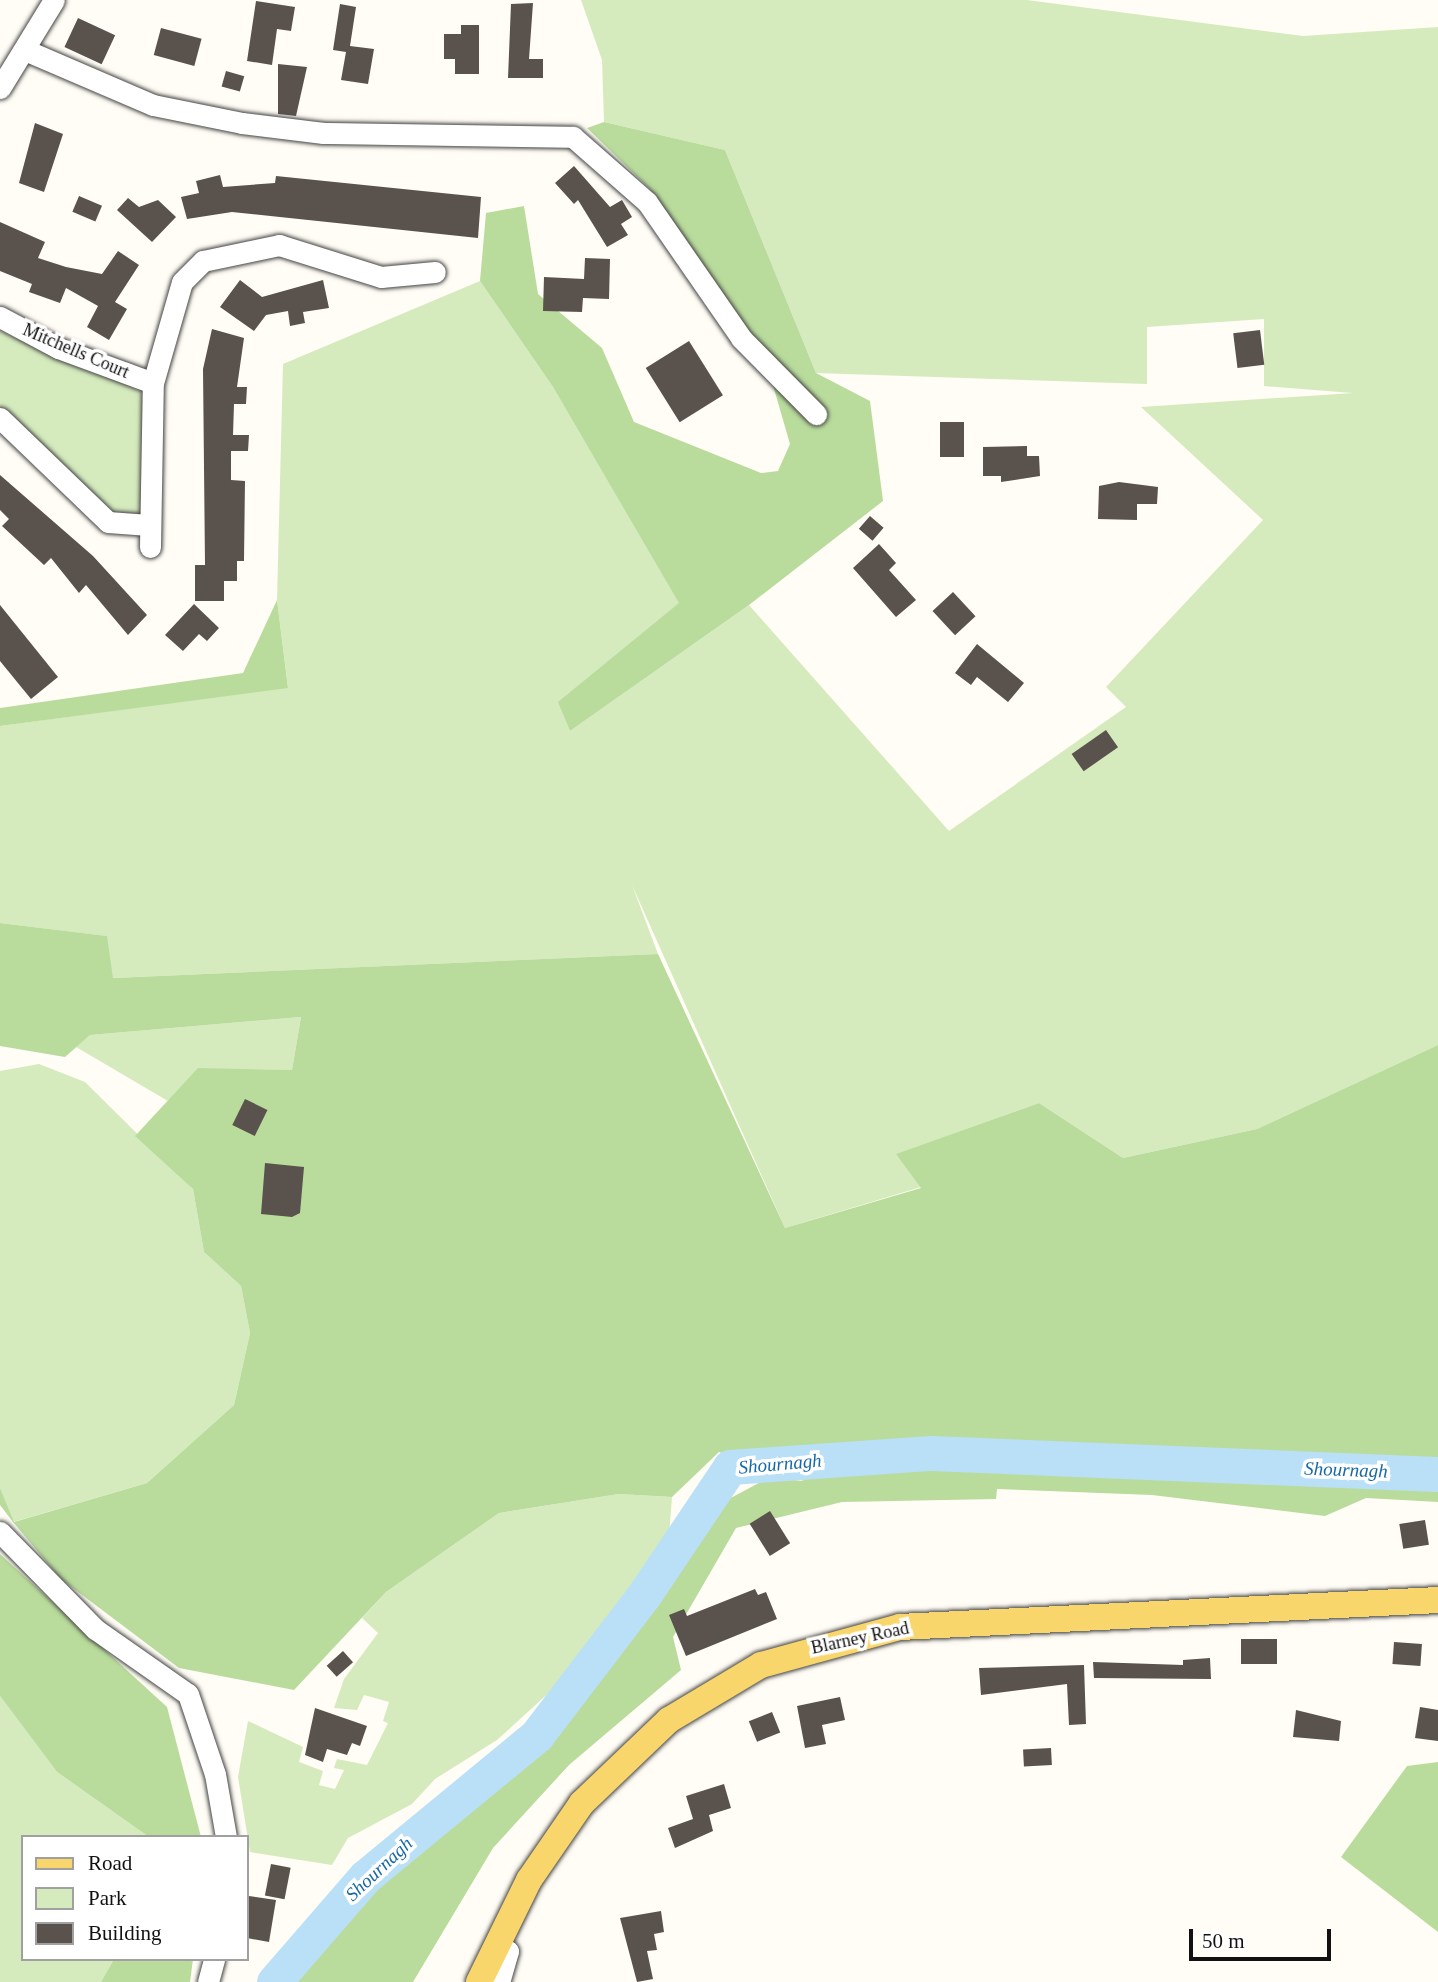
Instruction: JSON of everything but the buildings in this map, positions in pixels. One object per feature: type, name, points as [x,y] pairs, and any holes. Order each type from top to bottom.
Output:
[{"type":"main road","name":"Blarney Road","points":[[479,1982],[561,1829],[609,1774],[669,1720],[727,1682],[793,1652],[900,1626],[1438,1600]]},
{"type":"street","points":[[0,88],[54,0]]},
{"type":"street","points":[[25,50],[153,105],[242,123],[365,134],[573,136],[639,192],[741,338],[816,414]]},
{"type":"street","name":"Mitchells Court","points":[[150,547],[153,383],[182,282],[203,261],[279,245],[381,277],[436,272]]},
{"type":"street","name":"Mitchells Court","points":[[0,317],[58,348],[153,383]]},
{"type":"street","points":[[0,418],[108,522],[149,525]]},
{"type":"street","points":[[0,1532],[95,1629],[188,1694],[215,1774],[226,1835]]},
{"type":"street","points":[[496,1946],[509,1951],[499,1982]]},
{"type":"street","points":[[208,1982],[213,1961]]},
{"type":"green space","points":[[581,0],[1027,0],[1303,36],[1438,27],[1438,1045],[1257,1129],[1123,1158],[1039,1103],[897,1154],[921,1187],[785,1228],[632,885],[658,954],[112,978],[106,936],[0,923],[0,726],[288,687],[277,600],[283,364],[480,281],[553,387],[680,603],[559,702],[570,731],[749,605],[949,831],[1126,707],[1106,687],[1263,520],[1141,407],[1353,393],[1264,386],[1264,319],[1147,327],[1147,384],[816,373],[725,150],[604,122],[602,60]]},
{"type":"green space","points":[[604,122],[725,150],[816,373],[870,401],[883,501],[749,605],[570,731],[558,702],[679,603],[553,387],[480,281],[486,213],[524,206],[538,294],[602,348],[634,422],[761,473],[778,471],[790,444],[763,351],[650,189],[587,128]]},
{"type":"green space","points":[[0,331],[140,391],[147,410],[141,514],[121,519],[0,407]]},
{"type":"green space","points":[[277,600],[288,688],[0,726],[0,708],[243,673]]},
{"type":"green space","points":[[0,923],[107,936],[113,978],[658,954],[785,1228],[921,1188],[896,1154],[1039,1103],[1123,1158],[1257,1129],[1438,1045],[1438,1466],[1411,1478],[1438,1483],[1438,1502],[1366,1498],[1325,1516],[1152,1495],[997,1489],[996,1499],[842,1502],[736,1528],[673,1637],[681,1670],[569,1765],[493,1848],[413,1982],[285,1982],[360,1894],[546,1736],[725,1501],[768,1478],[804,1481],[719,1452],[672,1497],[619,1494],[499,1513],[386,1592],[294,1690],[179,1668],[61,1579],[13,1522],[0,1505],[0,1488],[14,1522],[147,1483],[234,1405],[250,1333],[241,1286],[204,1252],[193,1189],[135,1136],[198,1068],[292,1070],[301,1017],[90,1035],[65,1057],[0,1046]]},
{"type":"green space","points":[[301,1017],[292,1070],[198,1069],[168,1101],[76,1047],[90,1035]]},
{"type":"green space","points":[[39,1064],[85,1082],[193,1189],[204,1252],[241,1286],[250,1333],[234,1405],[147,1483],[13,1522],[0,1488],[0,1071]]},
{"type":"green space","points":[[619,1494],[672,1497],[669,1536],[553,1689],[497,1740],[435,1779],[412,1804],[348,1838],[332,1865],[250,1852],[238,1777],[248,1721],[303,1747],[299,1762],[323,1771],[319,1785],[335,1789],[344,1770],[334,1768],[337,1759],[367,1765],[388,1723],[383,1721],[389,1702],[364,1695],[357,1710],[334,1708],[344,1679],[378,1633],[362,1618],[386,1592],[499,1513]]},
{"type":"green space","points":[[0,1554],[167,1707],[200,1835],[146,1835],[57,1772],[0,1696]]},
{"type":"green space","points":[[0,1696],[57,1772],[146,1835],[21,1835],[21,1961],[113,1961],[101,1982],[0,1982]]},
{"type":"green space","points":[[1438,1762],[1438,1932],[1341,1857],[1407,1766]]},
{"type":"green space","points":[[113,1961],[193,1961],[190,1982],[101,1982]]},
{"type":"waterway","name":"Shournagh","points":[[274,1982],[365,1877],[537,1735],[644,1595],[730,1467],[932,1453],[1438,1474]]}]
